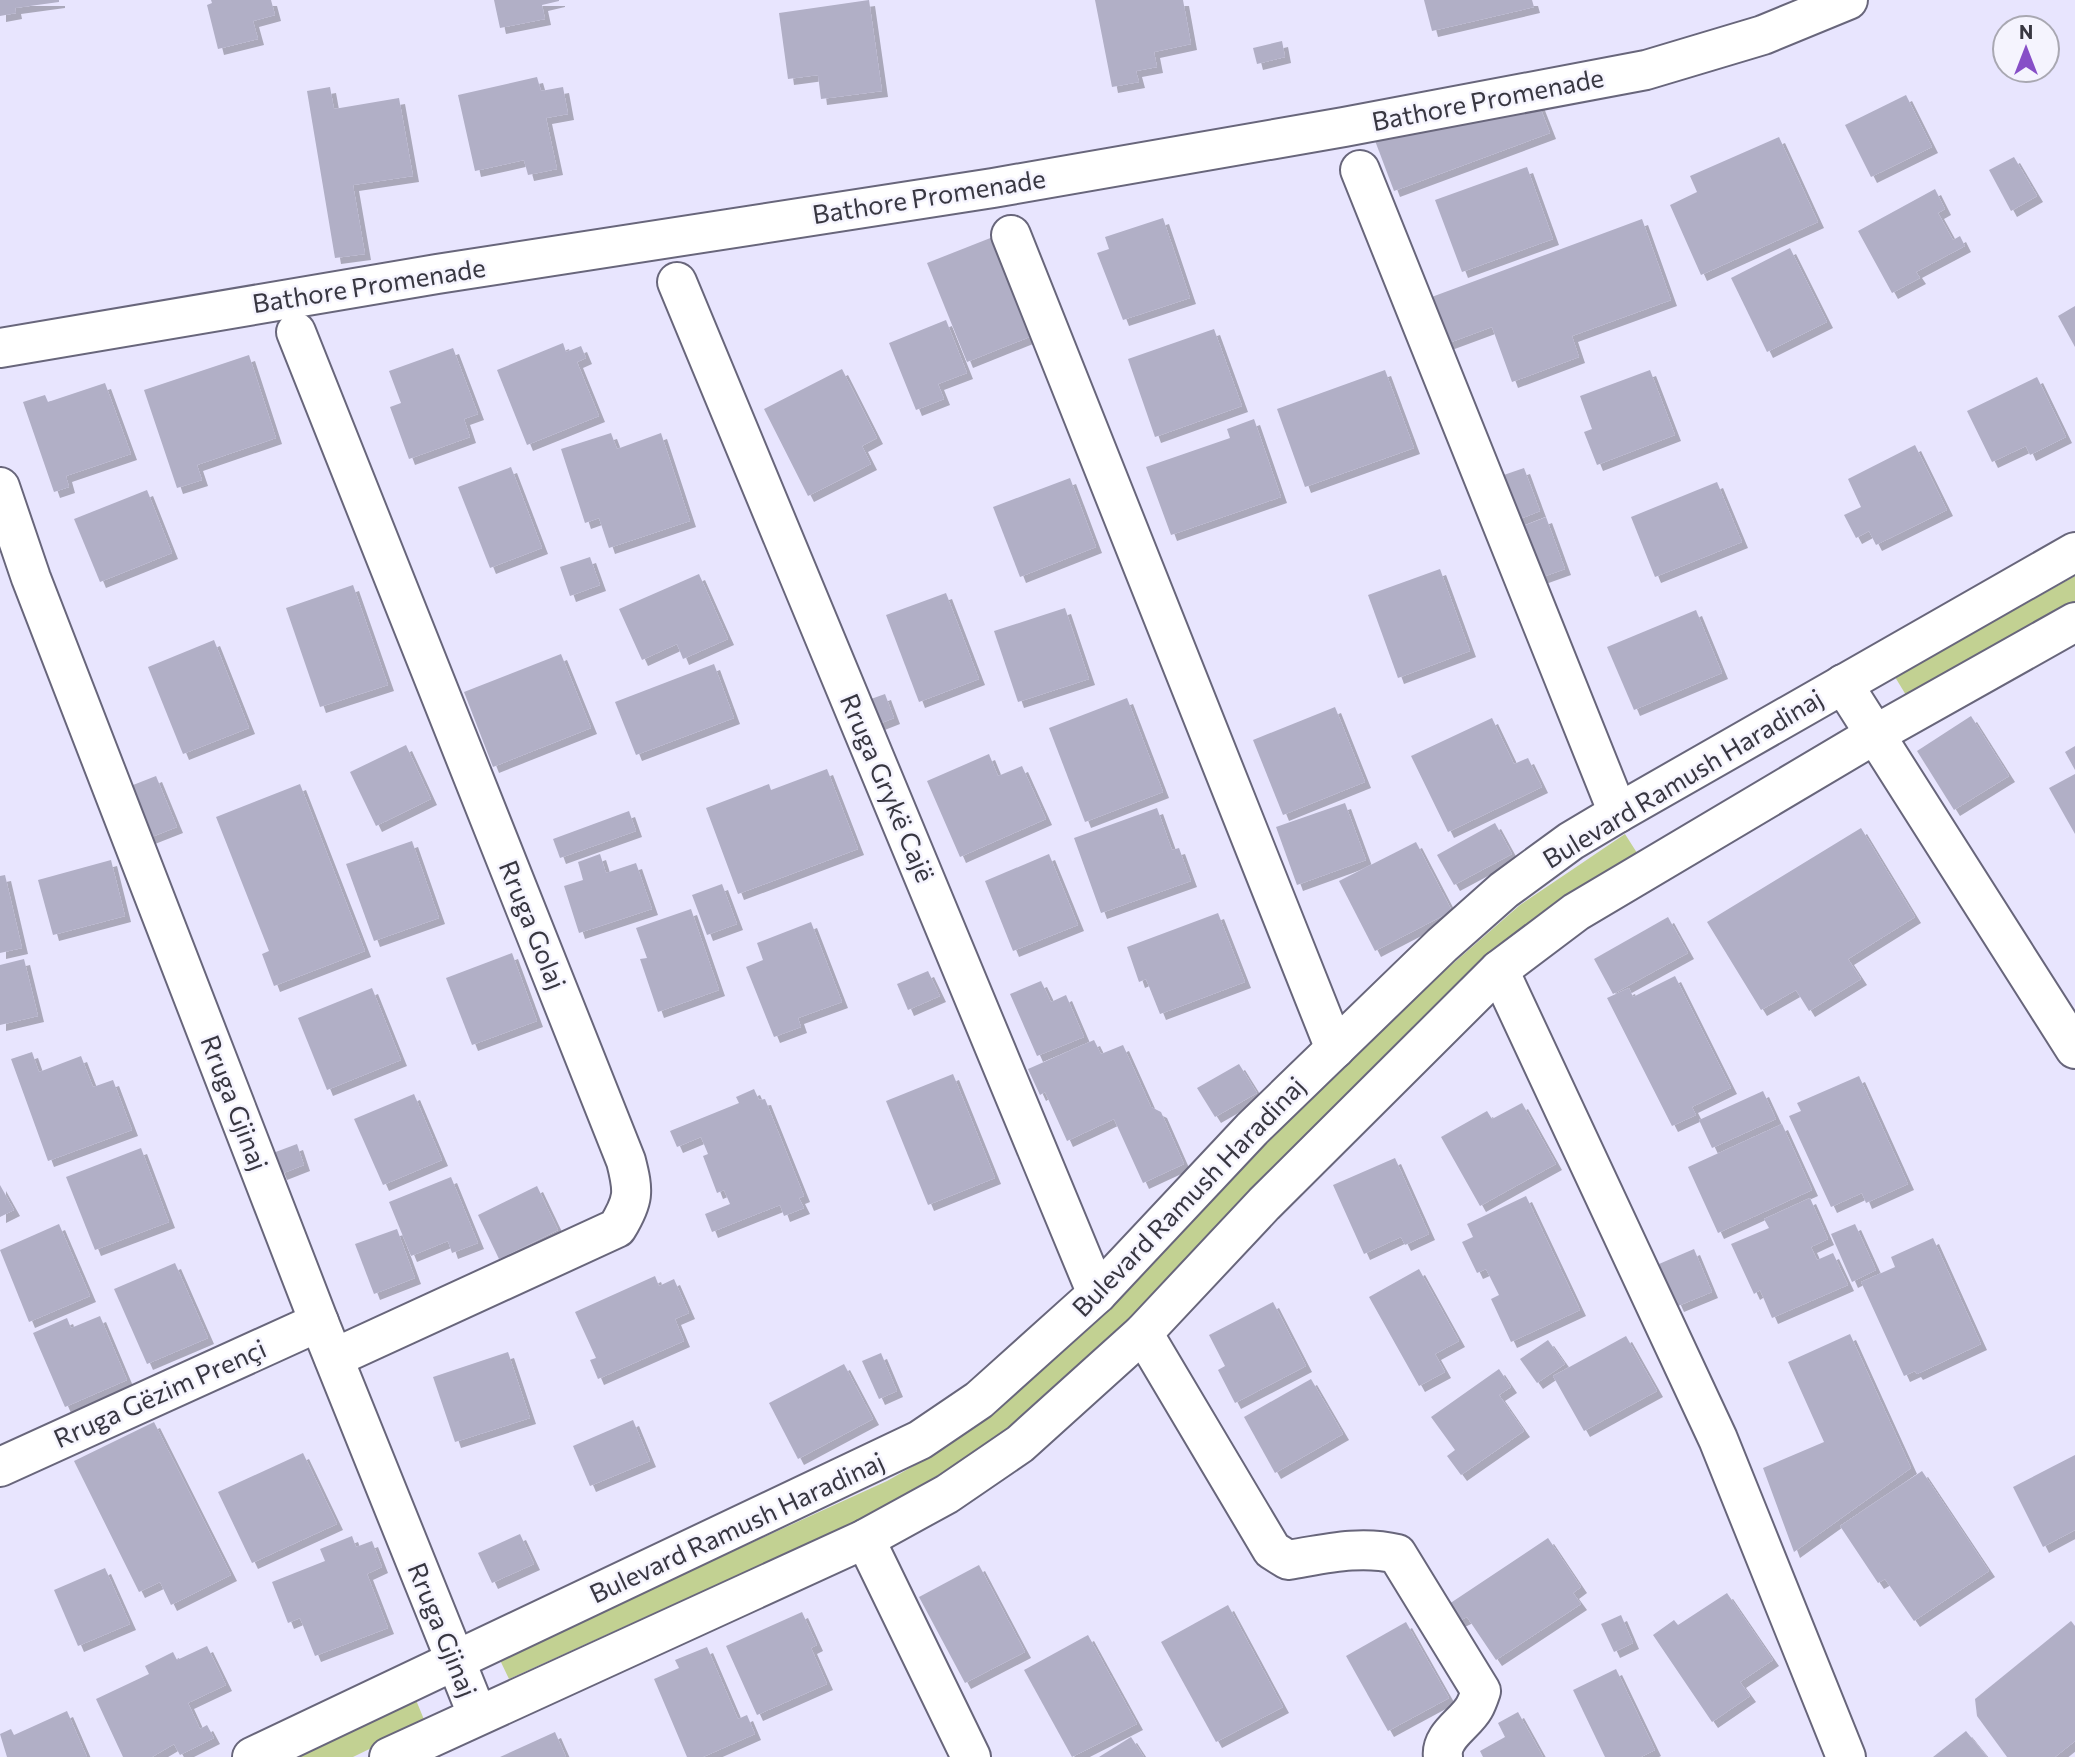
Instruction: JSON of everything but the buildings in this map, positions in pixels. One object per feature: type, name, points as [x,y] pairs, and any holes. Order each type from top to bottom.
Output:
[{"type":"street","name":"Bathore Promenade","points":[[0,348],[437,274],[971,191],[1344,127],[1646,70],[1763,35],[1848,0]]},
{"type":"street","points":[[1360,170],[1618,813]]},
{"type":"street","points":[[1011,235],[1335,1049]]},
{"type":"street","name":"Rruga Grykë Cajë","points":[[677,282],[1097,1294]]},
{"type":"street","name":"Rruga Golaj","points":[[296,332],[621,1148],[633,1189],[629,1208],[617,1228],[334,1358]]},
{"type":"street","name":"Rruga Gjinaj","points":[[0,487],[31,578],[319,1322],[477,1714]]},
{"type":"street","name":"Bulevard Ramush Haradinaj","points":[[252,1757],[920,1440],[979,1400],[1097,1294],[1252,1129],[1442,945],[1504,890],[1571,841],[1618,813],[2075,552]]},
{"type":"street","points":[[389,1757],[477,1714],[865,1539],[947,1494],[1020,1444],[1143,1333],[1264,1204],[1499,970],[1576,912],[1874,735],[2075,622]]},
{"type":"street","points":[[1843,684],[2075,1049]]},
{"type":"street","points":[[1499,970],[1718,1439],[1846,1757]]},
{"type":"street","name":"Rruga Gëzim Prençi","points":[[0,1467],[319,1322]]},
{"type":"street","points":[[1143,1333],[1272,1550],[1288,1560],[1353,1549],[1377,1549],[1397,1554],[1481,1691],[1474,1709],[1451,1734],[1442,1751],[1443,1757]]},
{"type":"street","points":[[865,1539],[971,1757]]},
{"type":"green space","points":[[2075,576],[2075,603],[1909,700],[1895,677]]},
{"type":"green space","points":[[1625,834],[1639,856],[1305,1138],[1128,1321],[1036,1410],[958,1470],[899,1502],[509,1679],[499,1658],[887,1481],[947,1447],[1018,1392],[1132,1285],[1286,1123],[1441,974],[1520,905]]},
{"type":"green space","points":[[416,1700],[425,1722],[353,1757],[292,1757]]}]
